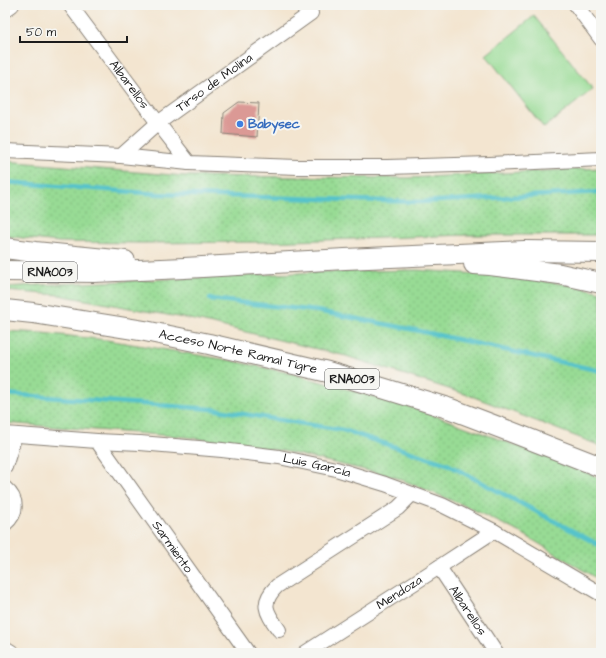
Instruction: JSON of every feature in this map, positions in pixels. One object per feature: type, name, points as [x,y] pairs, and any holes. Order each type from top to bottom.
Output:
[{"type":"highway","points":[[5,248],[184,268]]},
{"type":"highway","name":"RNA003","points":[[5,271],[94,272],[524,251],[601,252]]},
{"type":"highway","points":[[344,259],[490,265],[560,274],[601,283]]},
{"type":"highway","name":"Acceso Norte Ramal Tigre","points":[[5,310],[145,331],[210,344],[328,372],[380,386],[451,409],[601,467]]},
{"type":"highway","points":[[5,322],[93,323]]},
{"type":"street","points":[[5,10],[12,5]]},
{"type":"street","name":"Albarellos","points":[[70,5],[189,163]]},
{"type":"street","points":[[576,5],[601,39]]},
{"type":"street","name":"Tirso de Molina","points":[[121,156],[158,123],[311,13]]},
{"type":"street","points":[[5,151],[121,156],[189,163],[298,167],[387,167],[601,159]]},
{"type":"street","points":[[5,467],[10,435]]},
{"type":"street","name":"Luis García","points":[[10,435],[214,449],[279,457],[336,469],[385,484],[442,505],[494,531],[601,594]]},
{"type":"street","name":"Sarmiento","points":[[97,441],[248,653]]},
{"type":"street","points":[[5,488],[11,493],[15,506],[14,514],[5,524]]},
{"type":"street","points":[[279,630],[267,613],[266,604],[271,593],[277,586],[398,508],[412,494]]},
{"type":"street","name":"Mendoza","points":[[305,653],[494,531]]},
{"type":"street","name":"Albarellos","points":[[439,567],[496,653]]},
{"type":"street","points":[[5,648],[13,653]]},
{"type":"green space","points":[[534,16],[593,89],[544,128],[486,55]]},
{"type":"green space","points":[[5,161],[184,176],[408,178],[601,168],[601,235],[467,235],[265,242],[140,243],[59,242],[5,236]]},
{"type":"green space","points":[[416,270],[495,275],[570,285],[601,292],[601,446],[474,397],[346,356],[200,321],[59,295],[5,291],[5,287],[40,285],[321,272]]},
{"type":"green space","points":[[5,331],[42,333],[107,340],[228,360],[289,373],[411,407],[575,467],[601,479],[601,581],[523,534],[468,507],[395,477],[283,451],[187,437],[5,423]]},
{"type":"building","name":"Babysec","points":[[239,102],[259,103],[257,137],[223,134],[224,113]]},
{"type":"waterway","points":[[5,182],[159,194],[419,202],[601,192]]},
{"type":"waterway","points":[[210,299],[317,311],[415,330],[601,371]]},
{"type":"waterway","points":[[5,394],[212,409],[343,430],[447,464],[601,546]]},
{"type":"place","name":"Babysec","points":[[240,124]]}]
